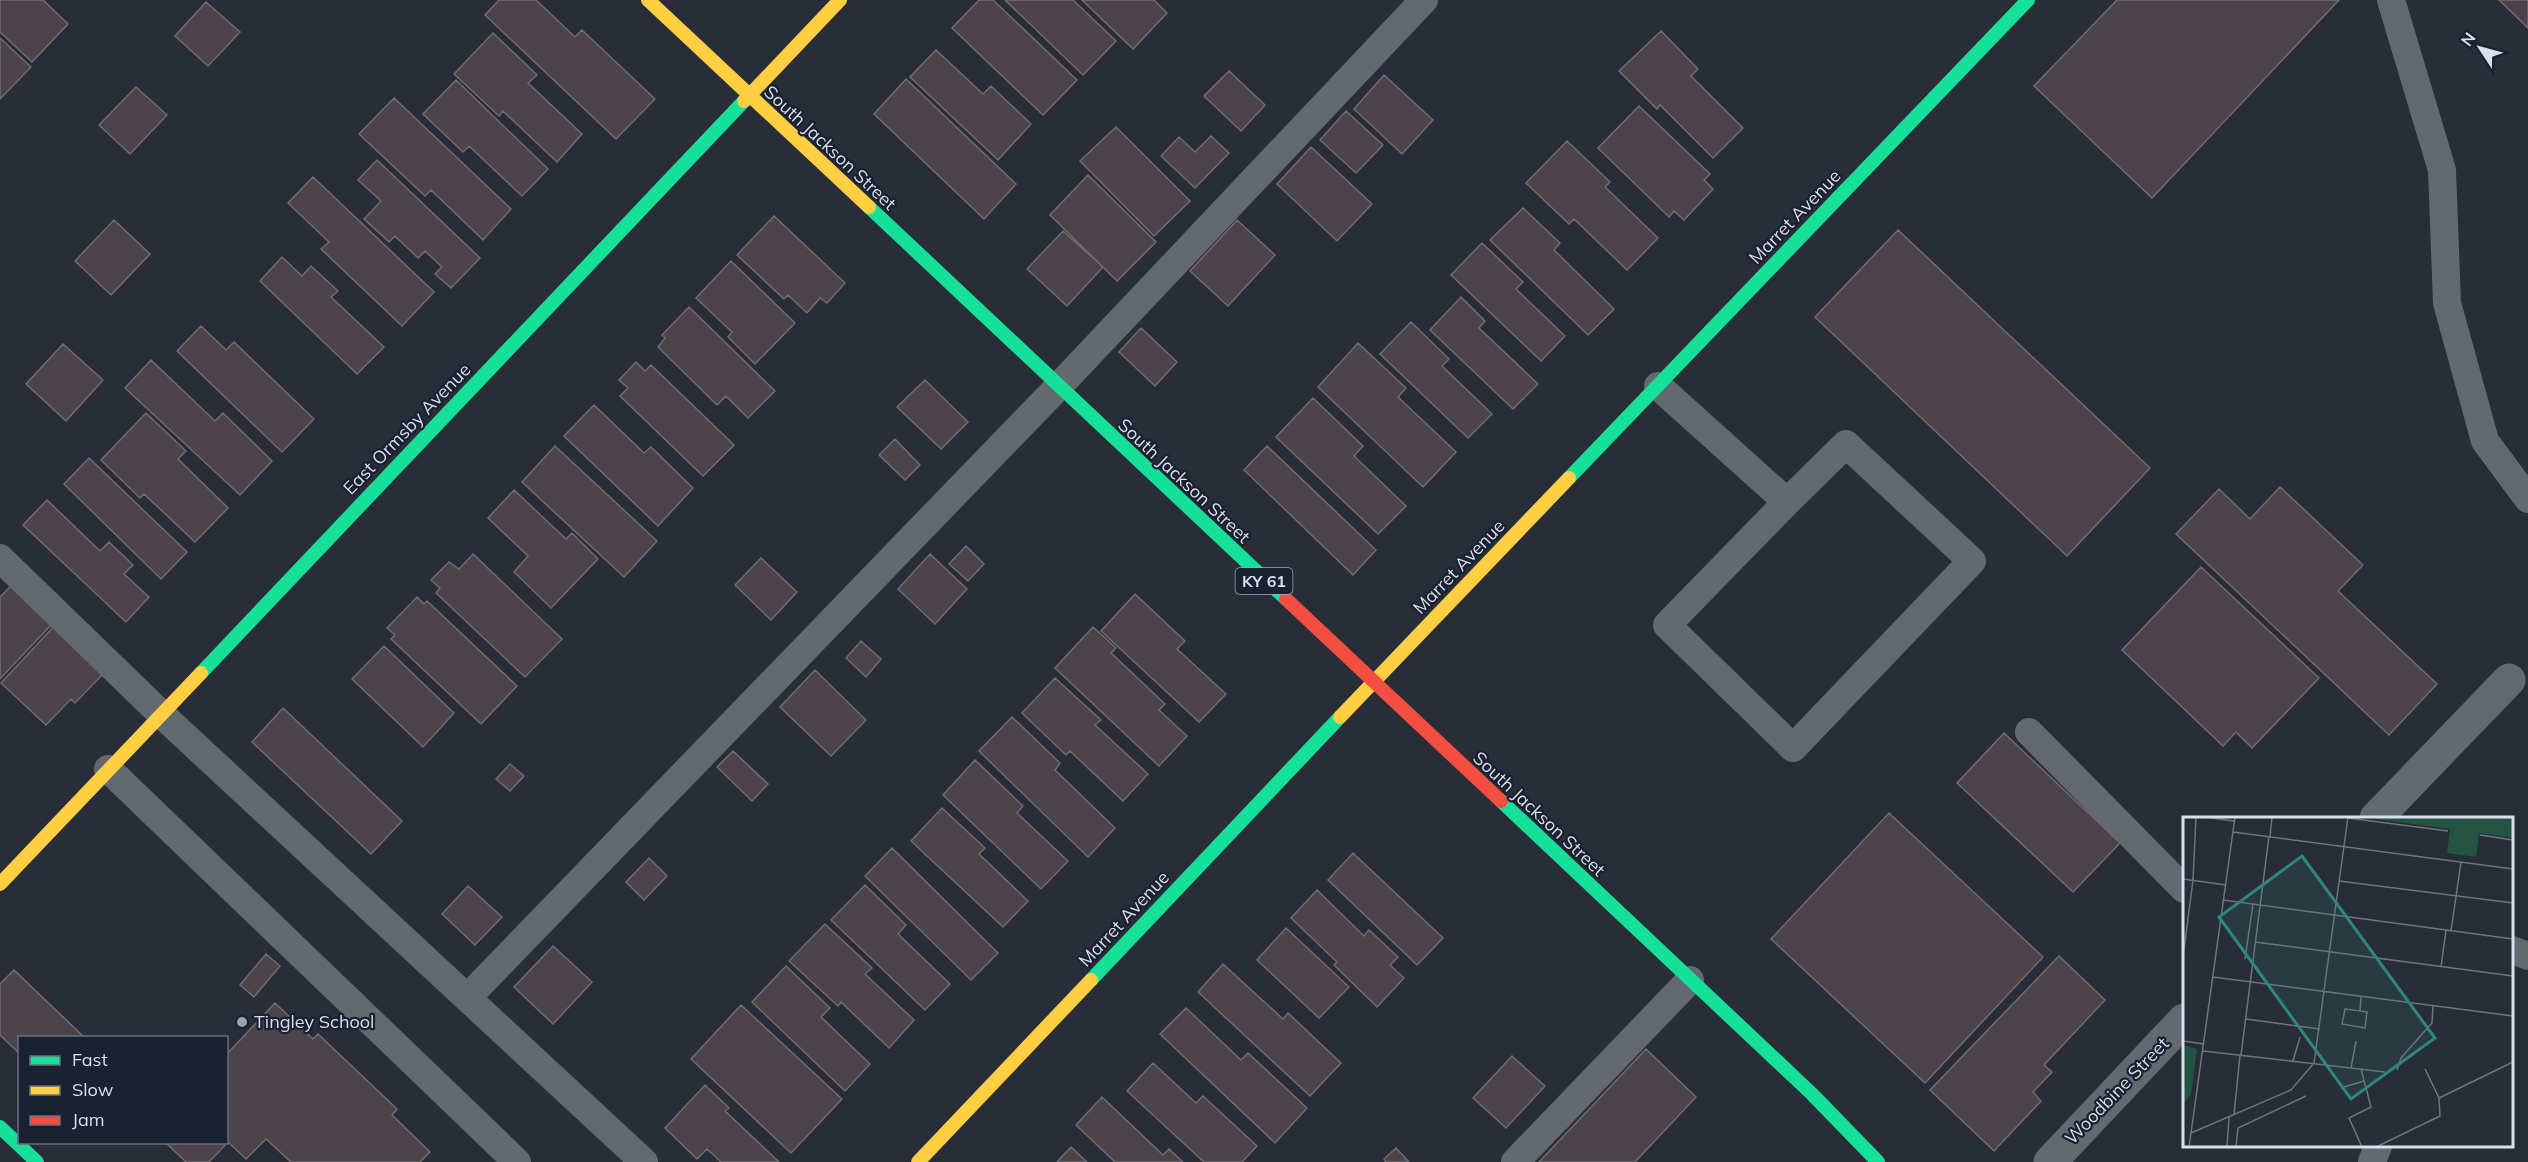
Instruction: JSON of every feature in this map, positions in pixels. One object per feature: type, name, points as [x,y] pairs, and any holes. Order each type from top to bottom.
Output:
[{"type":"street","name":"South Jackson Street","points":[[648,0],[1372,683],[1812,1094],[1878,1162]]},
{"type":"street","name":"East Ormsby Avenue","points":[[0,884],[840,0]]},
{"type":"street","name":"Marret Avenue","points":[[918,1162],[1372,683],[2028,0]]},
{"type":"street","points":[[2378,817],[2509,680]]},
{"type":"street","name":"Woodbine Street","points":[[2050,1162],[2183,1021]]},
{"type":"street","points":[[0,1127],[37,1162]]},
{"type":"lane","points":[[467,998],[1058,387],[1424,0]]},
{"type":"lane","points":[[2391,0],[2442,170],[2447,303],[2450,315],[2485,441],[2528,499]]},
{"type":"lane","points":[[1658,386],[1787,502]]},
{"type":"lane","points":[[1846,444],[1972,561],[1793,748],[1667,625],[1787,502],[1846,444]]},
{"type":"lane","points":[[0,558],[161,714],[644,1162]]},
{"type":"lane","points":[[2029,732],[2183,888]]},
{"type":"lane","points":[[108,769],[517,1162]]},
{"type":"lane","points":[[2513,951],[2528,956]]},
{"type":"lane","points":[[1515,1162],[1690,980]]},
{"type":"lane","points":[[2372,1162],[2378,1147]]},
{"type":"building","points":[[0,0],[43,0],[68,24],[32,62],[0,32]]},
{"type":"building","points":[[499,0],[536,0],[575,37],[582,30],[655,99],[616,139],[485,15]]},
{"type":"building","points":[[979,0],[993,0],[1077,80],[1043,115],[952,28]]},
{"type":"building","points":[[1005,0],[1073,0],[1116,41],[1083,75]]},
{"type":"building","points":[[1082,0],[1154,0],[1167,13],[1133,49]]},
{"type":"building","points":[[2117,0],[2339,0],[2152,198],[2034,86]]},
{"type":"building","points":[[2499,0],[2528,0],[2528,28]]},
{"type":"building","points":[[206,2],[240,32],[208,66],[175,36]]},
{"type":"building","points":[[1661,31],[1698,69],[1691,76],[1743,128],[1713,158],[1660,105],[1657,109],[1619,71]]},
{"type":"building","points":[[493,33],[537,75],[528,83],[582,134],[557,162],[503,111],[499,116],[454,74]]},
{"type":"building","points":[[0,38],[31,67],[0,99]]},
{"type":"building","points":[[936,50],[983,94],[991,86],[1031,124],[998,160],[910,77]]},
{"type":"building","points":[[1229,71],[1265,105],[1241,131],[1204,96]]},
{"type":"building","points":[[1384,75],[1433,120],[1402,154],[1354,109]]},
{"type":"building","points":[[906,79],[1016,184],[984,219],[874,114]]},
{"type":"building","points":[[456,80],[548,169],[522,196],[469,146],[463,152],[423,114]]},
{"type":"building","points":[[136,87],[167,115],[130,154],[99,125]]},
{"type":"building","points":[[394,98],[511,209],[483,240],[431,190],[425,196],[359,134]]},
{"type":"building","points":[[1639,106],[1710,174],[1704,180],[1713,189],[1684,220],[1674,211],[1669,217],[1598,148]]},
{"type":"building","points":[[1346,111],[1383,145],[1356,173],[1320,140]]},
{"type":"building","points":[[1116,127],[1190,201],[1154,236],[1080,161]]},
{"type":"building","points":[[1211,136],[1229,153],[1195,188],[1161,156],[1179,137],[1195,152]]},
{"type":"building","points":[[1567,141],[1610,182],[1605,187],[1658,238],[1627,270],[1574,219],[1569,224],[1526,183]]},
{"type":"building","points":[[1311,147],[1372,204],[1337,241],[1277,184]]},
{"type":"building","points":[[377,160],[480,258],[451,288],[435,274],[442,267],[425,251],[418,258],[395,236],[389,242],[364,219],[381,201],[358,180]]},
{"type":"building","points":[[1088,175],[1156,242],[1117,281],[1050,215]]},
{"type":"building","points":[[313,177],[434,292],[402,326],[321,249],[329,242],[288,203]]},
{"type":"building","points":[[1523,208],[1560,243],[1554,250],[1614,309],[1588,335],[1490,240]]},
{"type":"building","points":[[774,216],[845,283],[827,303],[820,298],[807,313],[788,295],[784,299],[737,255]]},
{"type":"building","points":[[114,220],[150,254],[111,295],[75,261]]},
{"type":"building","points":[[1237,220],[1275,255],[1228,306],[1190,271]]},
{"type":"building","points":[[1898,230],[2150,468],[2067,556],[1815,317]]},
{"type":"building","points":[[1063,231],[1103,267],[1067,306],[1027,269]]},
{"type":"building","points":[[1482,243],[1523,282],[1516,289],[1565,336],[1541,361],[1451,275]]},
{"type":"building","points":[[282,257],[302,276],[311,266],[338,291],[331,297],[384,347],[357,374],[260,281]]},
{"type":"building","points":[[731,261],[795,323],[755,364],[728,337],[732,332],[696,298]]},
{"type":"building","points":[[1461,297],[1485,321],[1479,328],[1538,384],[1513,409],[1430,330]]},
{"type":"building","points":[[689,307],[775,391],[748,418],[726,396],[717,405],[658,347],[665,338],[662,335]]},
{"type":"building","points":[[1411,322],[1449,359],[1442,366],[1492,414],[1468,438],[1380,354]]},
{"type":"building","points":[[201,326],[226,350],[234,342],[314,419],[282,452],[177,351]]},
{"type":"building","points":[[1141,328],[1177,362],[1155,386],[1119,352]]},
{"type":"building","points":[[1358,343],[1406,388],[1398,397],[1456,452],[1423,487],[1318,387]]},
{"type":"building","points":[[63,344],[103,380],[66,421],[26,384]]},
{"type":"building","points":[[151,360],[215,421],[223,413],[272,461],[240,495],[125,388]]},
{"type":"building","points":[[636,362],[645,371],[651,365],[734,445],[703,476],[620,396],[628,388],[619,380]]},
{"type":"building","points":[[925,380],[968,422],[941,449],[897,407]]},
{"type":"building","points":[[1313,398],[1363,446],[1354,456],[1406,506],[1378,534],[1276,437]]},
{"type":"building","points":[[594,405],[644,453],[651,447],[693,488],[658,526],[564,436]]},
{"type":"building","points":[[146,413],[186,451],[178,459],[228,508],[195,542],[144,494],[140,498],[101,460]]},
{"type":"building","points":[[895,439],[920,465],[905,480],[879,455]]},
{"type":"building","points":[[555,446],[657,541],[624,577],[522,482]]},
{"type":"building","points":[[1267,446],[1376,550],[1353,575],[1244,470]]},
{"type":"building","points":[[89,458],[187,552],[161,579],[64,484]]},
{"type":"building","points":[[2280,487],[2363,565],[2338,591],[2437,684],[2389,735],[2176,534],[2219,489],[2250,519]]},
{"type":"building","points":[[514,490],[566,539],[572,533],[598,559],[551,608],[514,572],[528,556],[488,518]]},
{"type":"building","points":[[47,500],[100,551],[109,542],[133,565],[124,574],[149,597],[126,622],[23,525]]},
{"type":"building","points":[[966,546],[984,564],[968,581],[949,564]]},
{"type":"building","points":[[473,554],[562,639],[525,677],[436,593],[440,588],[431,580],[449,562],[459,569]]},
{"type":"building","points":[[930,554],[967,589],[935,624],[898,589]]},
{"type":"building","points":[[761,558],[797,592],[771,620],[735,585]]},
{"type":"building","points":[[2201,567],[2319,678],[2252,748],[2236,732],[2223,746],[2122,650]]},
{"type":"building","points":[[11,586],[52,624],[0,679],[0,597]]},
{"type":"building","points":[[1135,594],[1185,641],[1177,649],[1226,694],[1199,722],[1101,631]]},
{"type":"building","points":[[417,597],[424,604],[427,601],[517,686],[481,724],[391,639],[395,635],[387,628]]},
{"type":"building","points":[[57,623],[105,672],[75,703],[71,699],[46,725],[1,683]]},
{"type":"building","points":[[1093,627],[1116,648],[1111,653],[1165,704],[1159,710],[1187,736],[1159,766],[1055,668]]},
{"type":"building","points":[[861,641],[881,659],[866,677],[846,658]]},
{"type":"building","points":[[384,646],[454,713],[423,747],[352,679]]},
{"type":"building","points":[[815,670],[866,720],[831,756],[780,707]]},
{"type":"building","points":[[1055,678],[1101,720],[1095,725],[1148,774],[1123,801],[1070,751],[1066,755],[1022,713]]},
{"type":"building","points":[[283,708],[402,821],[371,854],[252,742]]},
{"type":"building","points":[[1012,717],[1060,763],[1055,770],[1115,828],[1088,857],[979,751]]},
{"type":"building","points":[[2004,733],[2120,843],[2073,892],[1957,783]]},
{"type":"building","points":[[733,751],[768,784],[752,801],[717,767]]},
{"type":"building","points":[[975,760],[1023,806],[1017,813],[1068,861],[1041,889],[943,795]]},
{"type":"building","points":[[510,764],[524,776],[510,791],[496,779]]},
{"type":"building","points":[[942,808],[985,848],[979,854],[1028,901],[1003,927],[911,841]]},
{"type":"building","points":[[1889,813],[2043,957],[1925,1083],[1771,939]]},
{"type":"building","points":[[892,848],[998,953],[971,980],[865,876]]},
{"type":"building","points":[[1353,853],[1443,938],[1417,965],[1328,880]]},
{"type":"building","points":[[649,858],[667,876],[644,900],[626,882]]},
{"type":"building","points":[[865,885],[906,925],[898,934],[950,984],[925,1010],[831,920]]},
{"type":"building","points":[[468,886],[502,917],[475,945],[442,914]]},
{"type":"building","points":[[1317,890],[1364,936],[1369,930],[1398,957],[1390,965],[1404,978],[1377,1007],[1334,965],[1337,962],[1291,918]]},
{"type":"building","points":[[825,924],[872,968],[865,974],[914,1020],[889,1048],[841,1002],[838,1006],[789,961]]},
{"type":"building","points":[[1286,928],[1349,987],[1319,1018],[1257,960]]},
{"type":"building","points":[[553,946],[592,982],[553,1024],[514,987]]},
{"type":"building","points":[[266,954],[280,966],[254,997],[240,985]]},
{"type":"building","points":[[2059,956],[2105,1000],[2044,1065],[2052,1072],[2033,1092],[2041,1101],[1994,1151],[1930,1090]]},
{"type":"building","points":[[1223,964],[1283,1019],[1288,1013],[1341,1063],[1310,1096],[1198,992]]},
{"type":"building","points":[[786,966],[830,1008],[821,1017],[870,1064],[845,1091],[752,1002]]},
{"type":"building","points":[[14,970],[83,1036],[18,1036],[18,1052],[0,1035],[0,984]]},
{"type":"building","points":[[275,1003],[313,1039],[318,1034],[397,1109],[392,1115],[430,1152],[420,1162],[291,1162],[266,1139],[246,1159],[228,1142],[228,1053]]},
{"type":"building","points":[[741,1005],[842,1099],[791,1153],[691,1059]]},
{"type":"building","points":[[1186,1008],[1241,1060],[1248,1053],[1307,1108],[1275,1143],[1160,1034]]},
{"type":"building","points":[[1646,1049],[1696,1097],[1635,1162],[1539,1162]]},
{"type":"building","points":[[1512,1056],[1545,1086],[1506,1128],[1473,1098]]},
{"type":"building","points":[[1153,1063],[1196,1103],[1203,1096],[1257,1146],[1242,1162],[1204,1162],[1127,1091]]},
{"type":"building","points":[[705,1085],[729,1108],[725,1111],[779,1162],[721,1162],[707,1149],[697,1159],[665,1128]]},
{"type":"building","points":[[1102,1097],[1163,1155],[1169,1149],[1183,1162],[1115,1162],[1076,1125]]},
{"type":"building","points":[[167,1144],[226,1144],[209,1162],[186,1162]]},
{"type":"building","points":[[1071,1147],[1087,1162],[1057,1162]]},
{"type":"building","points":[[1396,1148],[1409,1162],[1386,1162],[1384,1159]]},
{"type":"traffic: fast","points":[[1569,478],[2028,0]]},
{"type":"traffic: fast","points":[[201,673],[744,101]]},
{"type":"traffic: fast","points":[[869,207],[1286,599]]},
{"type":"traffic: fast","points":[[1091,980],[1340,717]]},
{"type":"traffic: fast","points":[[1501,801],[1812,1094],[1878,1162]]},
{"type":"traffic: fast","points":[[0,1127],[37,1162]]},
{"type":"traffic: slow","points":[[648,0],[869,207]]},
{"type":"traffic: slow","points":[[744,101],[840,0]]},
{"type":"traffic: slow","points":[[1340,717],[1569,478]]},
{"type":"traffic: slow","points":[[0,884],[201,673]]},
{"type":"traffic: slow","points":[[918,1162],[1091,980]]},
{"type":"traffic: jam","points":[[1286,599],[1501,801]]},
{"type":"place","name":"Tingley School","points":[[242,1022]]}]
